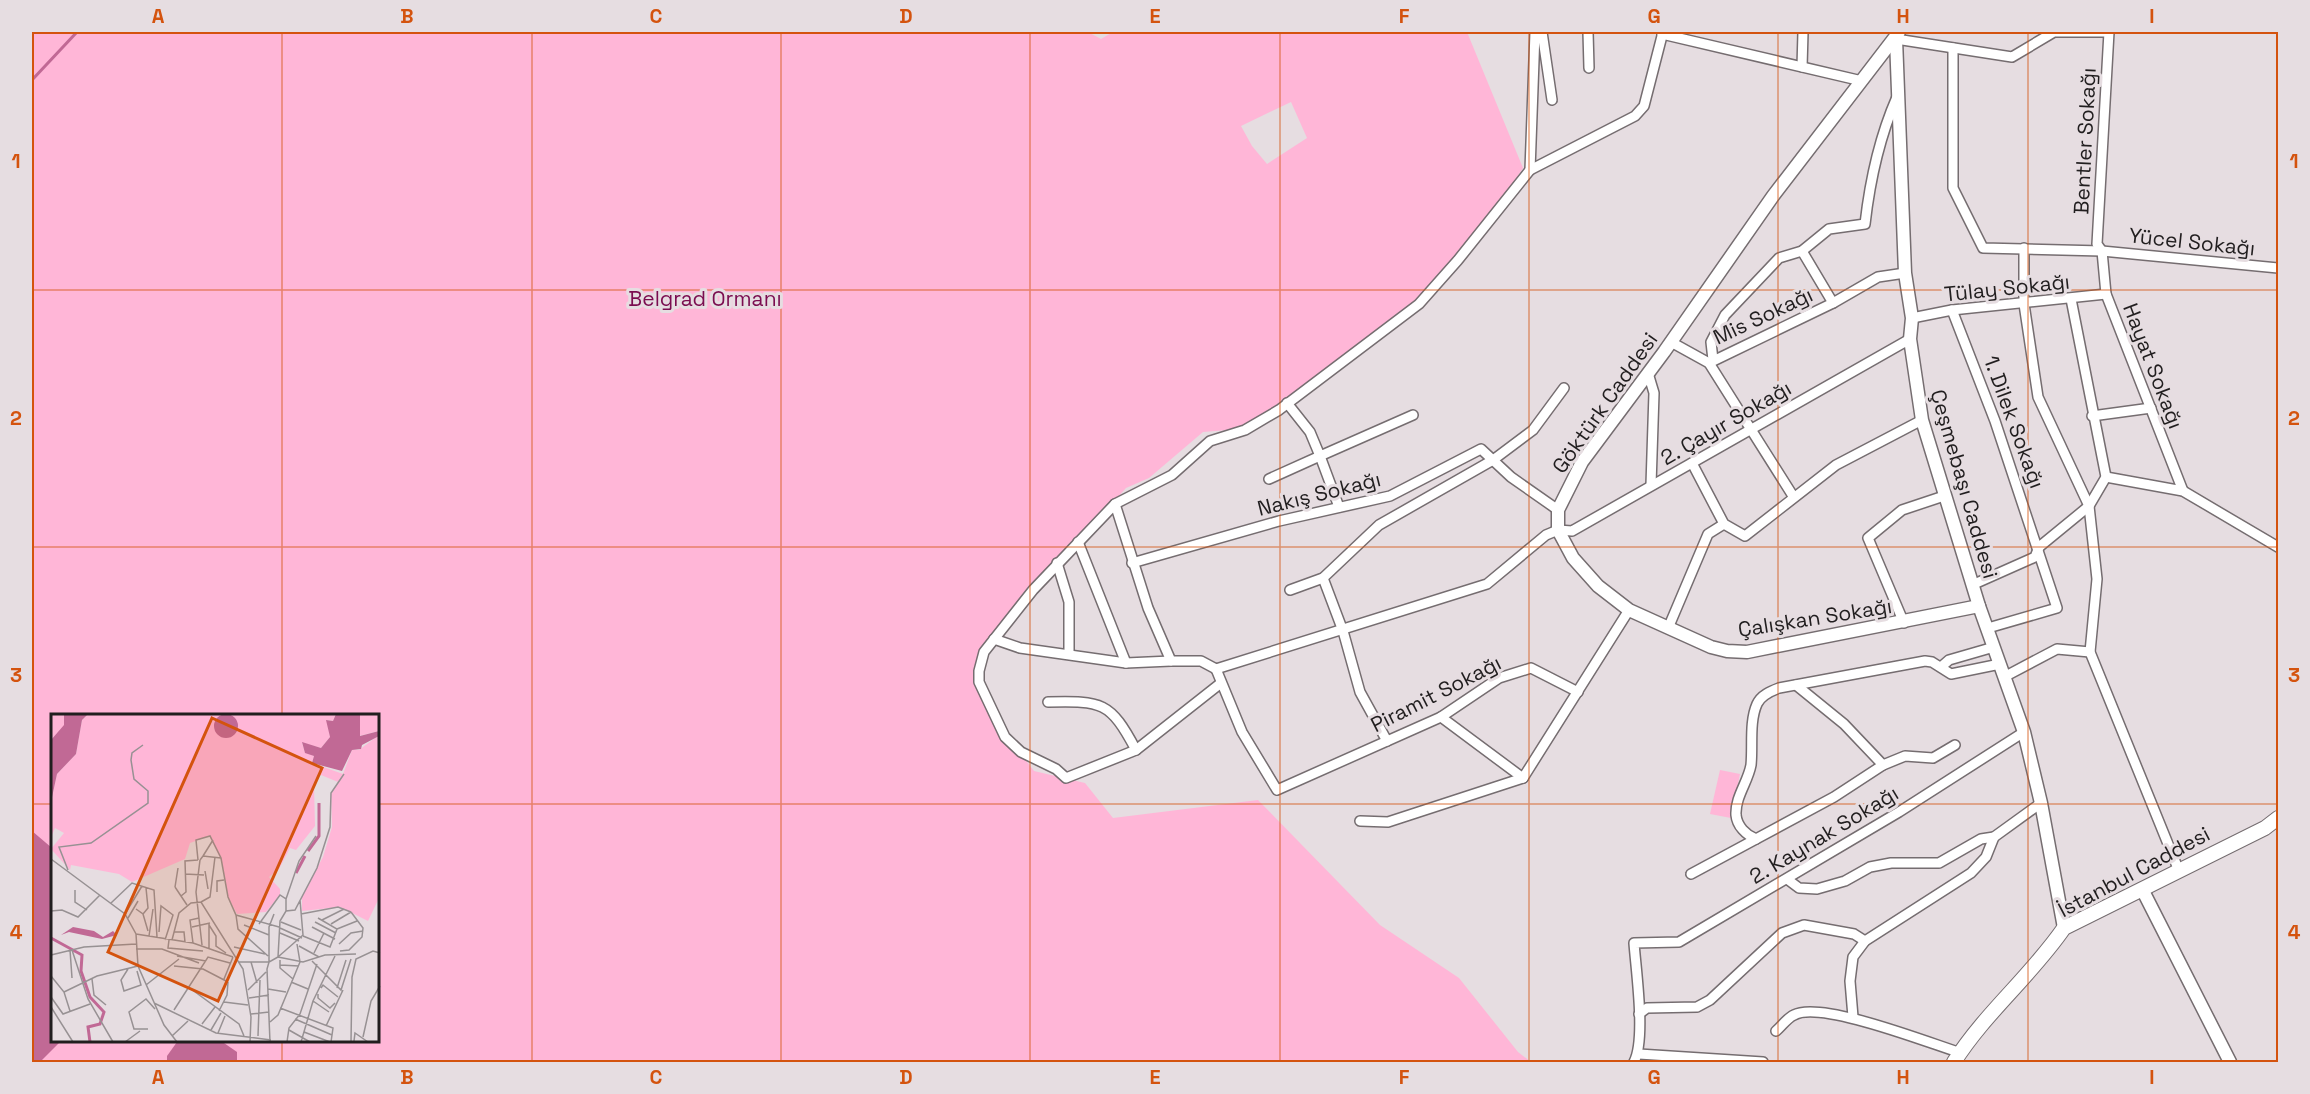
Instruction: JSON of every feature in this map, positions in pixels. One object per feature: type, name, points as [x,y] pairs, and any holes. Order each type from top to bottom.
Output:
[{"type":"main road","name":"Göktürk Caddesi","points":[[1558,530],[1558,510],[1582,462],[1671,342],[1773,196],[1897,35]]},
{"type":"main road","name":"Çeşmebaşı Caddesi","points":[[1897,35],[1905,273],[1912,318],[1910,339],[1922,420],[1972,585],[2024,732],[2041,803],[2064,928]]},
{"type":"main road","name":"Çalışkan Sokağı","points":[[1558,530],[1573,558],[1598,586],[1629,610],[1669,626],[1711,647],[1727,651],[1747,652],[1904,623],[1979,606]]},
{"type":"main road","name":"İstanbul Caddesi","points":[[1958,1058],[1986,1018],[2047,952],[2064,928],[2265,828],[2278,818]]},
{"type":"main road","points":[[2142,889],[2230,1062]]},
{"type":"street","points":[[1530,170],[1535,32]]},
{"type":"street","points":[[1542,32],[1552,100]]},
{"type":"street","points":[[1588,32],[1590,68]]},
{"type":"street","points":[[1802,67],[1803,32]]},
{"type":"street","points":[[1897,35],[1953,48],[2012,57],[2054,32],[2109,32]]},
{"type":"street","name":"Bentler Sokağı","points":[[2102,251],[2097,244],[2109,32]]},
{"type":"street","points":[[994,639],[1020,648],[1126,663],[1201,661],[1216,669],[1221,683],[1136,750],[1066,777],[1056,769],[1013,746],[998,727],[979,682],[980,662],[994,639],[1057,563],[1115,504],[1172,476],[1210,441],[1245,430],[1287,403],[1419,303],[1458,260],[1530,170],[1635,116],[1644,106],[1662,33],[1862,81]]},
{"type":"street","name":"Yücel Sokağı","points":[[1953,48],[1953,188],[1983,248],[2102,251],[2278,268]]},
{"type":"street","points":[[1793,496],[1749,430],[1711,361],[1711,342],[1725,315],[1779,258],[1802,252],[1829,229],[1865,224],[1870,183],[1878,148],[1898,94]]},
{"type":"street","points":[[2024,248],[2024,304],[2038,397],[2089,506],[2097,579],[2090,652],[2179,871]]},
{"type":"street","name":"Hayat Sokağı","points":[[2102,251],[2106,294],[2183,491]]},
{"type":"street","name":"Mis Sokağı","points":[[1802,252],[1833,303]]},
{"type":"street","name":"Mis Sokağı","points":[[1711,361],[1833,303],[1878,277],[1905,273]]},
{"type":"street","name":"Tülay Sokağı","points":[[1912,318],[1952,310],[2106,294]]},
{"type":"street","points":[[1972,585],[2035,557],[2039,547],[2089,506],[2106,477],[2092,416],[2071,299]]},
{"type":"street","name":"1. Dilek Sokağı","points":[[1952,310],[1995,421],[2039,547],[2057,608],[1988,627]]},
{"type":"street","name":"2. Çayır Sokağı","points":[[1558,530],[1572,531],[1910,339]]},
{"type":"street","points":[[1671,342],[1711,361]]},
{"type":"street","points":[[1648,373],[1654,393],[1651,485]]},
{"type":"street","points":[[1290,590],[1323,578],[1379,525],[1493,460],[1533,430],[1564,388]]},
{"type":"street","points":[[1287,403],[1310,432],[1339,507]]},
{"type":"street","points":[[2092,416],[2151,408]]},
{"type":"street","points":[[1269,479],[1413,415]]},
{"type":"street","points":[[1692,464],[1724,524],[1745,536],[1793,496],[1836,465],[1922,420]]},
{"type":"street","name":"Nakış Sokağı","points":[[1132,563],[1339,507],[1390,496],[1480,449],[1493,460]]},
{"type":"street","points":[[1493,460],[1511,477],[1558,510]]},
{"type":"street","points":[[2106,477],[2183,491],[2278,547]]},
{"type":"street","points":[[1904,623],[1868,538],[1902,510],[1944,496]]},
{"type":"street","points":[[1115,504],[1132,563],[1171,661]]},
{"type":"street","points":[[1669,626],[1708,534],[1724,524]]},
{"type":"street","points":[[1216,669],[1487,584],[1546,535],[1558,530]]},
{"type":"street","points":[[1078,542],[1126,663]]},
{"type":"street","points":[[1057,563],[1070,602],[1069,654]]},
{"type":"street","points":[[1323,578],[1343,631],[1360,692],[1387,741]]},
{"type":"street","points":[[1360,821],[1388,822],[1523,778],[1629,610]]},
{"type":"street","points":[[1941,667],[1949,660],[1994,647]]},
{"type":"street","points":[[2004,677],[2057,649],[2090,652]]},
{"type":"street","points":[[1756,839],[1746,833],[1736,815],[1738,801],[1750,767],[1757,703],[1766,694],[1796,685],[1925,661],[1952,674],[2000,664]]},
{"type":"street","name":"Piramit Sokağı","points":[[1221,683],[1242,732],[1277,790],[1440,717],[1499,678],[1531,668],[1578,692]]},
{"type":"street","points":[[1796,685],[1844,724],[1883,765]]},
{"type":"street","points":[[1048,702],[1091,701],[1119,718],[1136,750]]},
{"type":"street","points":[[1440,717],[1523,778]]},
{"type":"street","name":"2. Kaynak Sokağı","points":[[1639,1014],[1634,943],[1679,942],[1899,812],[2024,732]]},
{"type":"street","points":[[1691,874],[1834,797],[1883,765],[1905,756],[1933,758],[1955,746]]},
{"type":"street","points":[[1787,879],[1799,888],[1817,888],[1845,881],[1869,867],[1891,863],[1940,863],[1981,839],[1994,837],[2041,803]]},
{"type":"street","points":[[1852,1017],[1850,981],[1853,957],[1865,940],[1971,873],[1986,857],[1994,837]]},
{"type":"street","points":[[1763,1062],[1637,1058],[1639,1014],[1647,1008],[1697,1007],[1710,1000],[1782,933],[1804,925],[1854,933],[1865,940]]},
{"type":"street","points":[[1776,1030],[1794,1014],[1808,1011],[1852,1017],[1958,1058]]},
{"type":"green space","name":"Belgrad Ormanı","points":[[32,32],[1088,32],[1101,39],[1113,32],[1467,32],[1523,168],[1481,233],[1414,303],[1298,395],[1240,429],[1203,432],[1149,478],[1126,488],[1037,587],[985,655],[983,687],[1007,735],[1034,771],[1085,783],[1113,818],[1258,800],[1380,925],[1459,978],[1518,1052],[1531,1062],[32,1062]],"holes":[[[1291,102],[1307,138],[1267,164],[1252,146],[1241,126]]]},
{"type":"green space","points":[[1720,770],[1740,774],[1731,818],[1710,814]]},
{"type":"shaded area","points":[[32,831],[51,847],[51,1043],[59,1043],[41,1061],[32,1060]]},
{"type":"shaded area","points":[[176,1043],[224,1043],[237,1052],[237,1062],[167,1062],[167,1056]]},
{"type":"waterway","points":[[32,80],[77,32]]}]
